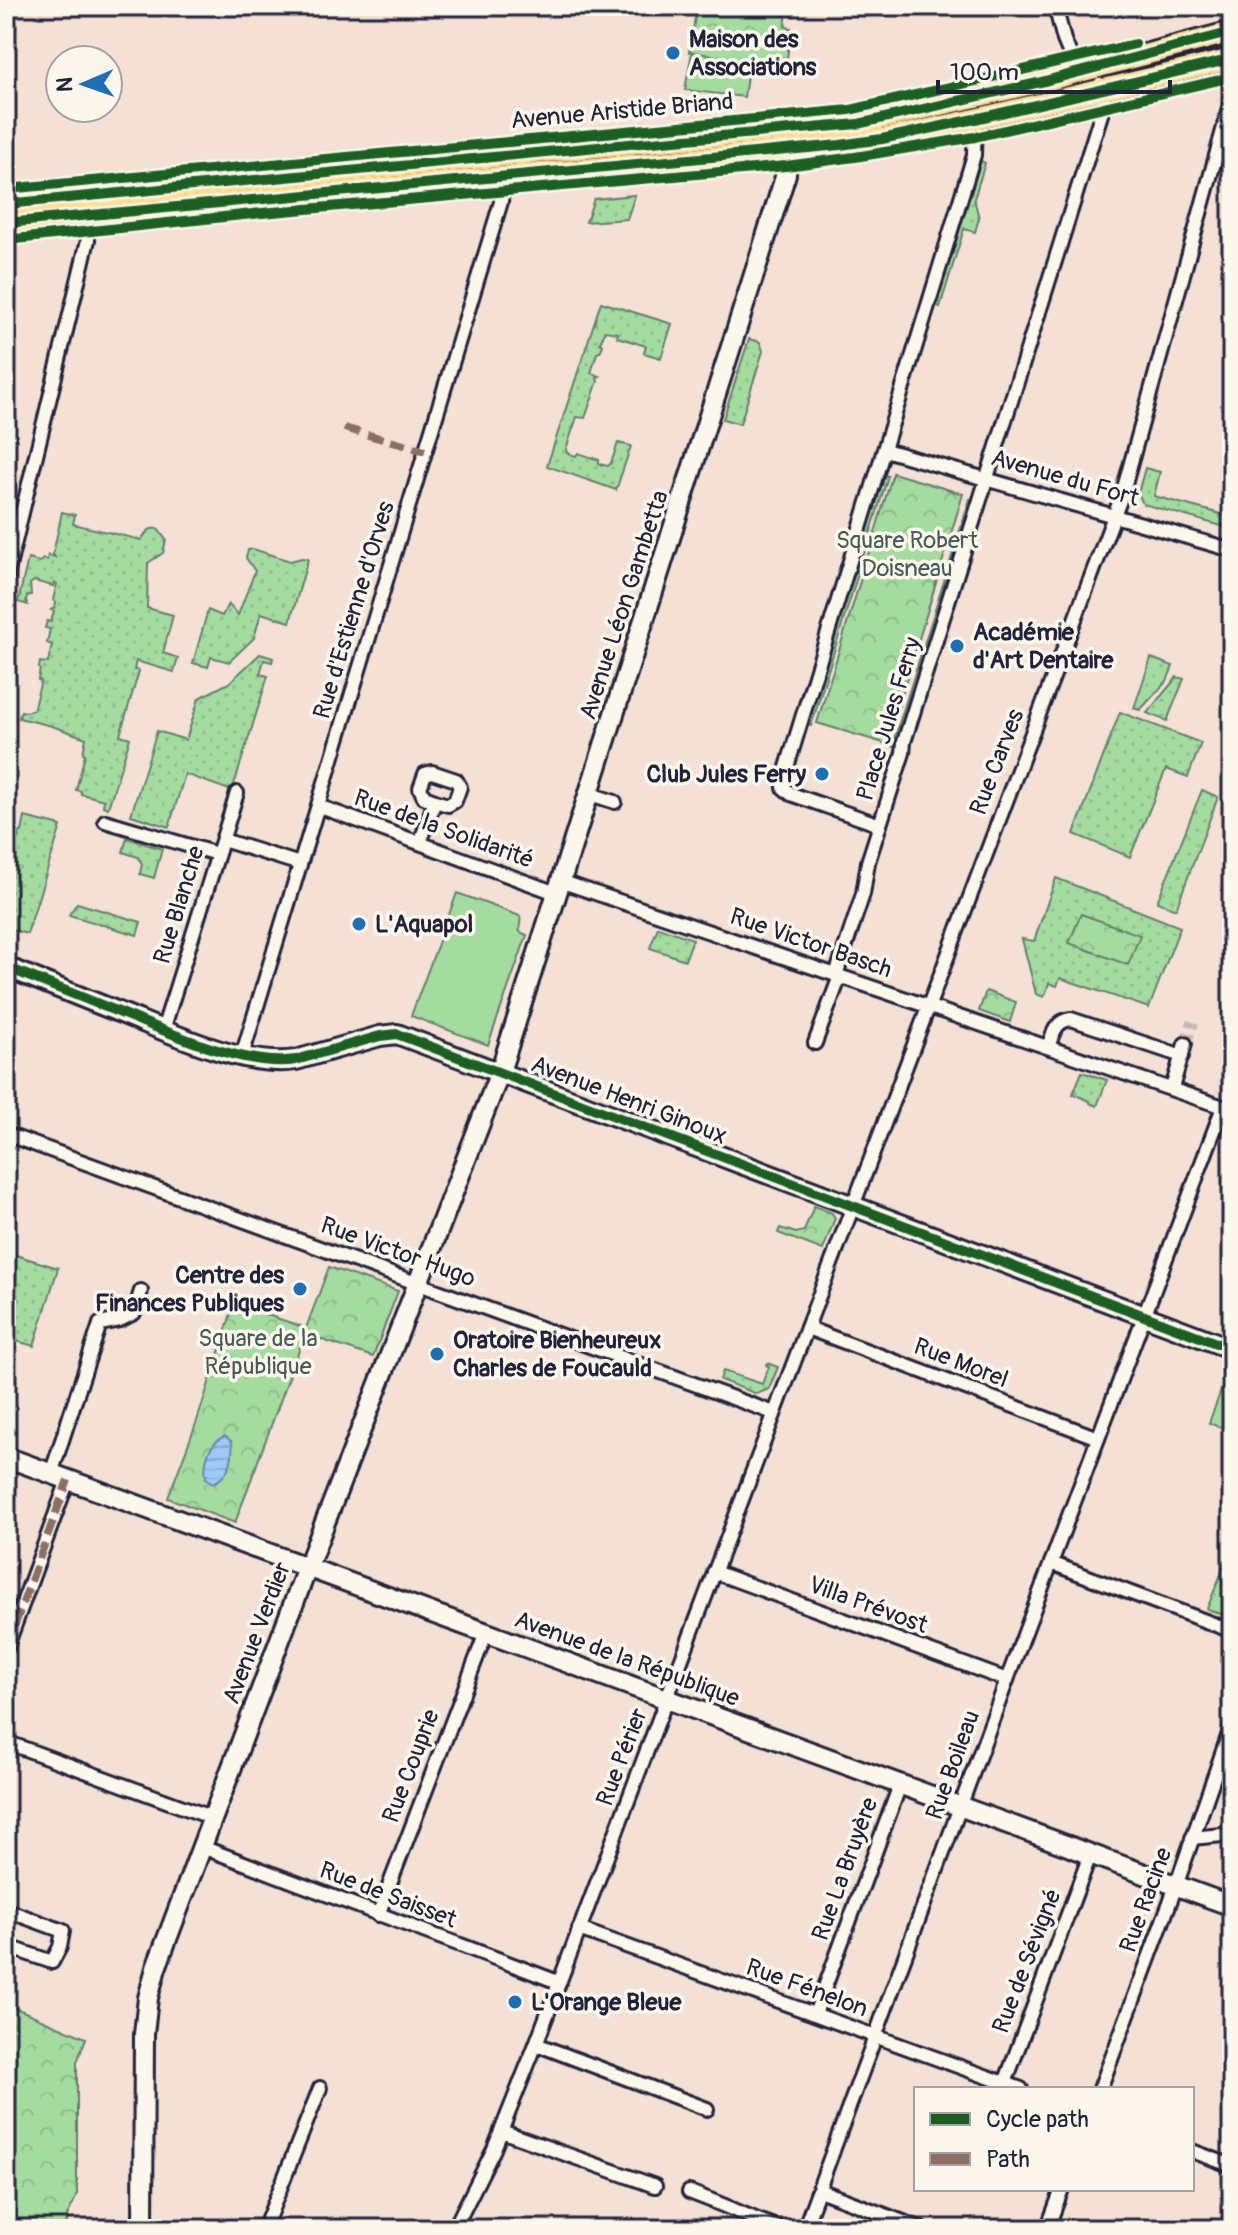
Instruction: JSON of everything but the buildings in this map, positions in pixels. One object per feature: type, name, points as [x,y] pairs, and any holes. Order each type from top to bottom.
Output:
[{"type":"main road","name":"Avenue Aristide Briand","points":[[6,204],[858,124],[1041,82],[1232,32]]},
{"type":"main road","points":[[6,223],[882,139],[1232,59]]},
{"type":"main road","name":"Avenue Léon Gambetta","points":[[500,1072],[786,174],[787,150]]},
{"type":"main road","name":"Avenue Henri Ginoux","points":[[6,967],[163,1030],[242,1056],[285,1062],[397,1034],[1232,1349]]},
{"type":"main road","name":"Avenue Verdier","points":[[143,2229],[144,2034],[148,1998],[156,1968],[307,1568],[500,1072]]},
{"type":"main road","name":"Avenue de la République","points":[[6,1457],[1232,1906]]},
{"type":"street","points":[[1055,6],[1077,71],[1098,78],[1103,89]]},
{"type":"street","name":"Place Jules Ferry","points":[[975,119],[974,155],[783,783],[791,794],[880,825],[1104,105],[1103,89]]},
{"type":"street","name":"Rue Carves","points":[[854,1206],[1122,495],[1232,98]]},
{"type":"street","name":"Rue d'Estienne d'Orves","points":[[242,1056],[501,202],[503,176]]},
{"type":"street","points":[[6,579],[88,240],[88,214]]},
{"type":"street","name":"Avenue du Fort","points":[[885,450],[1232,550]]},
{"type":"street","name":"Rue Blanche","points":[[163,1030],[237,793]]},
{"type":"street","points":[[590,794],[615,802]]},
{"type":"street","points":[[420,843],[435,801]]},
{"type":"street","name":"Rue de la Solidarité","points":[[318,806],[420,843],[558,887]]},
{"type":"street","points":[[105,821],[217,854]]},
{"type":"street","points":[[815,1043],[863,894],[868,862],[880,825]]},
{"type":"street","points":[[223,840],[300,864]]},
{"type":"street","name":"Rue Victor Basch","points":[[558,887],[838,976],[1228,1108]]},
{"type":"street","points":[[1048,1047],[1056,1027],[1062,1021],[1071,1019],[1184,1050],[1172,1088]]},
{"type":"street","name":"Rue Boileau","points":[[804,2229],[1098,1438],[1215,1130],[1228,1108]]},
{"type":"street","name":"Rue Victor Hugo","points":[[6,1134],[774,1413]]},
{"type":"street","name":"Rue Périer","points":[[454,2229],[501,2131],[536,2044],[854,1206]]},
{"type":"street","points":[[6,1649],[59,1477],[100,1324],[134,1313],[141,1291]]},
{"type":"street","name":"Rue Morel","points":[[807,1328],[1098,1438]]},
{"type":"street","points":[[1051,1563],[1232,1631]]},
{"type":"street","name":"Villa Prévost","points":[[714,1572],[1007,1680]]},
{"type":"street","name":"Rue Couprie","points":[[378,1915],[486,1633]]},
{"type":"street","name":"Rue Racine","points":[[1101,2087],[1232,1725]]},
{"type":"street","points":[[6,1742],[213,1818]]},
{"type":"street","name":"Rue La Bruyère","points":[[815,2014],[900,1785]]},
{"type":"street","points":[[1192,1838],[1232,1834]]},
{"type":"street","name":"Rue de Saisset","points":[[202,1847],[558,1982]]},
{"type":"street","name":"Rue de Sévigné","points":[[1005,2083],[1090,1855]]},
{"type":"street","points":[[6,1910],[63,1931],[60,1947],[52,1962],[6,1946]]},
{"type":"street","name":"Rue Fénelon","points":[[579,1929],[1016,2087]]},
{"type":"street","points":[[536,2044],[707,2109]]},
{"type":"street","points":[[264,2229],[320,2088]]},
{"type":"street","points":[[501,2131],[655,2186]]},
{"type":"street","points":[[1194,2152],[1232,2166]]},
{"type":"street","points":[[819,2190],[922,2229]]},
{"type":"street","points":[[1047,2229],[1061,2191]]},
{"type":"street","points":[[689,2192],[781,2229]]},
{"type":"green space","points":[[697,6],[788,6],[785,26],[791,28],[787,58],[776,57],[774,70],[749,66],[749,62],[689,52]]},
{"type":"green space","points":[[692,52],[749,62],[744,97],[685,90]]},
{"type":"green space","points":[[981,161],[985,163],[974,199],[979,218],[975,232],[964,229],[940,307],[936,305]]},
{"type":"green space","points":[[635,195],[627,219],[586,222],[594,199]]},
{"type":"green space","points":[[601,302],[672,324],[661,358],[644,353],[646,346],[617,337],[618,333],[605,331],[600,343],[603,345],[591,373],[600,376],[585,418],[577,417],[566,449],[567,453],[576,456],[578,453],[608,466],[618,443],[631,446],[616,490],[547,466]]},
{"type":"green space","points":[[749,339],[760,342],[763,351],[740,424],[723,419]]},
{"type":"green space","points":[[1145,468],[1160,472],[1154,496],[1232,517],[1232,529],[1143,504],[1138,493]]},
{"type":"green space","name":"Square Robert Doisneau","points":[[893,473],[963,494],[887,744],[817,723]]},
{"type":"green space","points":[[884,475],[888,476],[811,726],[807,725]]},
{"type":"green space","points":[[970,499],[975,500],[897,747],[892,746]]},
{"type":"green space","points":[[62,512],[75,515],[73,524],[141,540],[149,530],[158,529],[166,540],[163,553],[148,563],[147,608],[173,615],[163,653],[178,658],[174,672],[136,661],[134,670],[139,671],[120,735],[130,738],[108,808],[103,806],[104,800],[76,790],[86,738],[19,718],[21,711],[33,710],[41,681],[38,680],[40,662],[48,663],[52,645],[47,643],[50,629],[45,628],[47,621],[51,622],[54,611],[51,610],[56,603],[53,600],[57,584],[53,586],[34,581],[30,584],[31,595],[27,596],[28,605],[18,602],[28,559],[40,562],[47,560],[48,555],[55,557],[53,554]]},
{"type":"green space","points":[[248,550],[290,561],[308,559],[290,622],[261,613],[254,638],[229,662],[211,657],[208,667],[193,663],[208,610],[222,616],[228,604],[238,615],[255,571],[246,558]]},
{"type":"green space","points":[[260,654],[273,658],[272,662],[264,660],[260,674],[268,676],[232,791],[185,774],[169,827],[131,815],[157,731],[186,740],[199,698],[229,683]]},
{"type":"green space","points":[[1151,658],[1173,666],[1167,681],[1140,710],[1134,708]]},
{"type":"green space","points":[[1177,677],[1184,679],[1167,721],[1147,713]]},
{"type":"green space","points":[[1120,712],[1201,743],[1188,777],[1166,769],[1130,857],[1074,834]]},
{"type":"green space","points":[[1202,790],[1218,797],[1176,909],[1157,902]]},
{"type":"green space","points":[[25,817],[61,826],[27,934],[6,928],[6,845],[10,846],[14,838],[18,838]]},
{"type":"green space","points":[[127,838],[162,849],[154,878],[140,874],[142,864],[138,857],[123,852]]},
{"type":"green space","points":[[1056,878],[1180,927],[1149,1008],[1060,978],[1057,986],[1049,983],[1044,997],[1036,994],[1022,939],[1034,941]]},
{"type":"green space","points":[[457,893],[520,916],[520,932],[527,935],[488,1045],[411,1016]]},
{"type":"green space","points":[[77,903],[141,922],[137,935],[69,915]]},
{"type":"green space","points":[[1081,914],[1140,935],[1128,965],[1069,943]]},
{"type":"green space","points":[[658,927],[693,939],[685,960],[650,948]]},
{"type":"green space","points":[[986,991],[1016,1002],[1010,1022],[979,1011]]},
{"type":"green space","points":[[1082,1072],[1107,1080],[1097,1106],[1073,1094]]},
{"type":"green space","points":[[814,1206],[832,1213],[835,1218],[823,1250],[778,1233],[780,1228],[796,1233],[804,1231]]},
{"type":"green space","points":[[6,1252],[58,1268],[34,1346],[6,1338]]},
{"type":"green space","name":"Square de la République","points":[[329,1267],[398,1291],[373,1357],[305,1334],[235,1523],[168,1498],[197,1421],[234,1304],[306,1328]]},
{"type":"green space","points":[[767,1363],[778,1367],[769,1389],[757,1394],[720,1380],[723,1371],[762,1384],[769,1367]]},
{"type":"green space","points":[[1229,1369],[1232,1370],[1232,1431],[1209,1423]]},
{"type":"green space","points":[[1232,1546],[1232,1618],[1207,1609]]},
{"type":"green space","points":[[6,2004],[86,2038],[77,2062],[77,2195],[67,2216],[67,2229],[6,2229]]},
{"type":"water","points":[[225,1436],[232,1442],[231,1461],[223,1477],[212,1483],[206,1478],[206,1459],[215,1443]]},
{"type":"tunnel","points":[[1185,1044],[1193,1022]]},
{"type":"marked path","points":[[344,428],[425,451]]},
{"type":"marked path","points":[[6,1649],[68,1480]]},
{"type":"cycle path","points":[[6,204],[858,124],[1041,82],[1232,32]]},
{"type":"cycle path","points":[[6,189],[850,110],[1135,44]]},
{"type":"cycle path","points":[[6,223],[840,145],[975,119],[1232,59]]},
{"type":"cycle path","points":[[6,240],[855,157],[975,137],[1232,77]]},
{"type":"cycle path","points":[[6,967],[187,1040],[255,1059],[296,1060],[397,1034],[1232,1349]]},
{"type":"place","name":"Maison des Associations","points":[[673,53]]},
{"type":"place","name":"Académie d'Art Dentaire","points":[[957,646]]},
{"type":"place","name":"Club Jules Ferry","points":[[822,774]]},
{"type":"place","name":"L'Aquapol","points":[[359,924]]},
{"type":"place","name":"Centre des Finances Publiques","points":[[300,1289]]},
{"type":"place","name":"Oratoire Bienheureux Charles de Foucauld","points":[[437,1354]]},
{"type":"place","name":"L'Orange Bleue","points":[[515,2002]]}]
